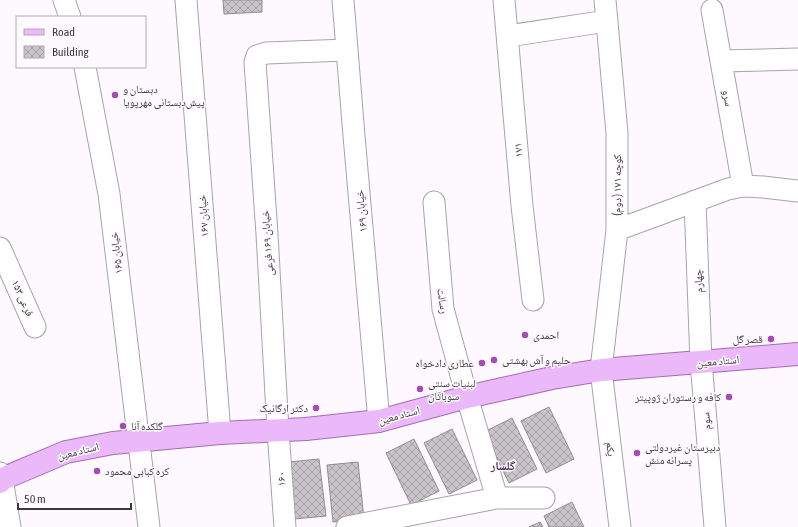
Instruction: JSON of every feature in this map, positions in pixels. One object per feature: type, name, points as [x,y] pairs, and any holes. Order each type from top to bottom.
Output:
[{"type":"main road","name":"استاد معین","points":[[1,478],[66,452],[112,443],[220,433],[306,429],[379,421],[467,397],[552,378],[601,370],[798,354]]},
{"type":"street","points":[[64,0],[70,16]]},
{"type":"street","name":"خیابان ۱۶۷","points":[[186,0],[220,433]]},
{"type":"street","name":"خیابان ۱۶۹","points":[[344,0],[379,421]]},
{"type":"street","name":"۱۷۱","points":[[504,0],[522,206],[533,300]]},
{"type":"street","name":"کوچه ۱۷۱ ( دوم)","points":[[601,370],[617,230],[617,133],[605,0]]},
{"type":"street","name":"سرو","points":[[712,10],[743,186]]},
{"type":"street","points":[[508,36],[607,21]]},
{"type":"street","name":"خیابان ۱۶۹ فرعی","points":[[278,431],[267,242],[254,62],[257,56],[266,53],[347,50]]},
{"type":"street","points":[[721,61],[798,59]]},
{"type":"street","name":"خیابان ۱۶۵","points":[[85,68],[109,194],[149,527]]},
{"type":"street","points":[[617,230],[728,189],[743,186],[798,191]]},
{"type":"street","name":"چهارم","points":[[695,201],[700,362]]},
{"type":"street","name":"رسالت","points":[[434,202],[443,309],[497,498]]},
{"type":"street","name":"۱۵۳ فرعی","points":[[0,248],[35,327]]},
{"type":"street","name":"سوم","points":[[700,362],[715,527]]},
{"type":"street","name":"یکم","points":[[601,370],[620,527]]},
{"type":"street","name":"۱۶۰","points":[[278,431],[285,527]]},
{"type":"street","points":[[1,478],[10,527]]},
{"type":"street","points":[[347,527],[497,498],[544,498]]},
{"type":"building","points":[[223,0],[262,0],[262,12],[224,14]]},
{"type":"building","points":[[549,407],[574,459],[546,473],[521,421]]},
{"type":"building","points":[[512,418],[537,469],[509,483],[484,432]]},
{"type":"building","points":[[452,429],[477,480],[449,494],[424,443]]},
{"type":"building","points":[[414,439],[439,491],[411,505],[386,453]]},
{"type":"building","points":[[319,459],[326,516],[294,519],[288,462]]},
{"type":"building","points":[[358,462],[364,519],[333,522],[327,465]]},
{"type":"building","points":[[572,502],[584,527],[549,527],[544,516]]},
{"type":"building","points":[[540,522],[543,527],[529,527]]},
{"type":"place","name":"دبستان و پیش‌دبستانی مهرپویا","points":[[115,95]]},
{"type":"place","name":"احمدی","points":[[525,335]]},
{"type":"place","name":"قصر گل","points":[[771,339]]},
{"type":"place","name":"حلیم و آش بهشتی","points":[[494,360]]},
{"type":"place","name":"عطاری دادخواه","points":[[482,363]]},
{"type":"place","name":"لبنیات سنتی سوباتان","points":[[420,389]]},
{"type":"place","name":"کافه و رستوران ژوپیتر","points":[[729,397]]},
{"type":"place","name":"دکتر ارگانیک","points":[[316,408]]},
{"type":"place","name":"گلکده آنا","points":[[123,426]]},
{"type":"place","name":"دبیرستان غیردولتی پسرانه منش","points":[[637,453]]},
{"type":"place","name":"کره کبابی محمود","points":[[97,471]]},
{"type":"district","name":"گلسار","points":[[503,466]]}]
